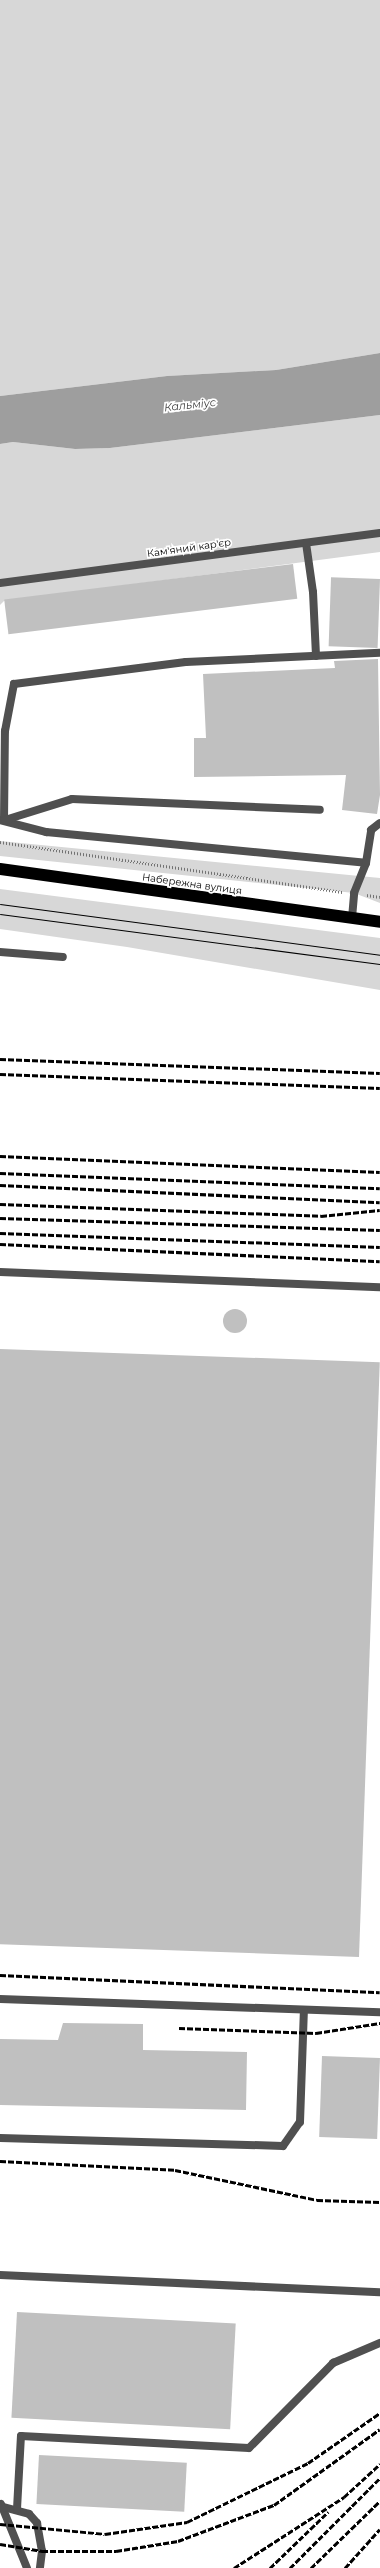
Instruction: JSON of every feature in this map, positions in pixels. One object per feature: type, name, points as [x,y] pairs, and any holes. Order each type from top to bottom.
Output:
[{"type":"highway","name":"Набережна вулиця","points":[[0,869],[380,922]]},
{"type":"street","name":"Кам'яний кар'єр","points":[[0,583],[380,533]]},
{"type":"street","points":[[306,543],[313,592],[316,656]]},
{"type":"street","points":[[2,820],[5,731],[14,684],[186,662],[380,652]]},
{"type":"street","points":[[2,820],[72,799],[320,810]]},
{"type":"street","points":[[2,820],[46,832],[366,863]]},
{"type":"street","points":[[352,918],[354,893],[366,863],[371,830],[380,823]]},
{"type":"street","points":[[0,952],[63,957]]},
{"type":"street","points":[[0,1272],[380,1287]]},
{"type":"street","points":[[0,2000],[380,2012]]},
{"type":"street","points":[[0,2138],[283,2146],[300,2122],[304,2010]]},
{"type":"street","points":[[0,2275],[380,2292]]},
{"type":"street","points":[[17,2510],[21,2436],[249,2448],[333,2363],[380,2343]]},
{"type":"street","points":[[0,2501],[27,2568]]},
{"type":"street","points":[[0,2506],[29,2514],[37,2523],[42,2551],[40,2568]]},
{"type":"path","points":[[0,842],[380,897]]},
{"type":"shaded area","points":[[0,0],[380,0],[380,353],[276,370],[167,376],[0,396]]},
{"type":"shaded area","points":[[380,415],[380,552],[4,601],[0,605],[0,444],[13,442],[75,449],[110,448]]},
{"type":"shaded area","points":[[0,841],[380,878],[380,903],[354,893],[0,856]]},
{"type":"shaded area","points":[[0,889],[380,938],[380,990],[127,947],[0,929]]},
{"type":"water","name":"Кальміус","points":[[380,353],[380,415],[110,448],[75,449],[13,442],[0,444],[0,396],[167,376],[276,370]]},
{"type":"building","points":[[293,564],[297,599],[8,634],[4,599]]},
{"type":"building","points":[[331,577],[380,579],[378,648],[329,646]]},
{"type":"building","points":[[378,659],[380,795],[377,814],[342,810],[346,775],[194,777],[194,738],[206,738],[203,674],[335,668],[334,661]]},
{"type":"building","points":[[235,1309],[240,1310],[246,1316],[246,1326],[240,1332],[235,1333],[230,1332],[224,1326],[223,1321],[224,1316],[230,1310]]},
{"type":"building","points":[[0,1349],[380,1362],[359,1957],[0,1944]]},
{"type":"building","points":[[63,2023],[143,2024],[143,2050],[247,2052],[246,2110],[0,2105],[0,2039],[58,2040]]},
{"type":"building","points":[[322,2056],[380,2058],[377,2139],[319,2137]]},
{"type":"building","points":[[17,2312],[236,2323],[230,2429],[11,2418]]},
{"type":"building","points":[[39,2455],[187,2463],[184,2512],[36,2504]]},
{"type":"tram line","points":[[0,904],[380,955]]},
{"type":"tram line","points":[[0,914],[380,964]]},
{"type":"railway","points":[[0,1059],[380,1073]]},
{"type":"railway","points":[[0,1074],[380,1088]]},
{"type":"railway","points":[[0,1156],[380,1172]]},
{"type":"railway","points":[[0,1173],[380,1188]]},
{"type":"railway","points":[[0,1185],[380,1202]]},
{"type":"railway","points":[[0,1204],[321,1216],[380,1210]]},
{"type":"railway","points":[[0,1218],[380,1230]]},
{"type":"railway","points":[[0,1233],[380,1247]]},
{"type":"railway","points":[[0,1244],[380,1261]]},
{"type":"railway","points":[[0,1975],[380,1992]]},
{"type":"railway","points":[[179,2028],[316,2033],[380,2023]]},
{"type":"railway","points":[[0,2161],[175,2170],[317,2200],[380,2202]]},
{"type":"railway","points":[[0,2524],[105,2534],[187,2522],[308,2463],[380,2413]]},
{"type":"railway","points":[[0,2544],[42,2551],[116,2551],[178,2541],[274,2505],[380,2429]]},
{"type":"railway","points":[[234,2568],[344,2497],[380,2464]]},
{"type":"railway","points":[[290,2568],[380,2478]]},
{"type":"railway","points":[[311,2568],[380,2501]]},
{"type":"railway","points":[[270,2568],[328,2512]]},
{"type":"railway","points":[[345,2568],[380,2529]]}]
